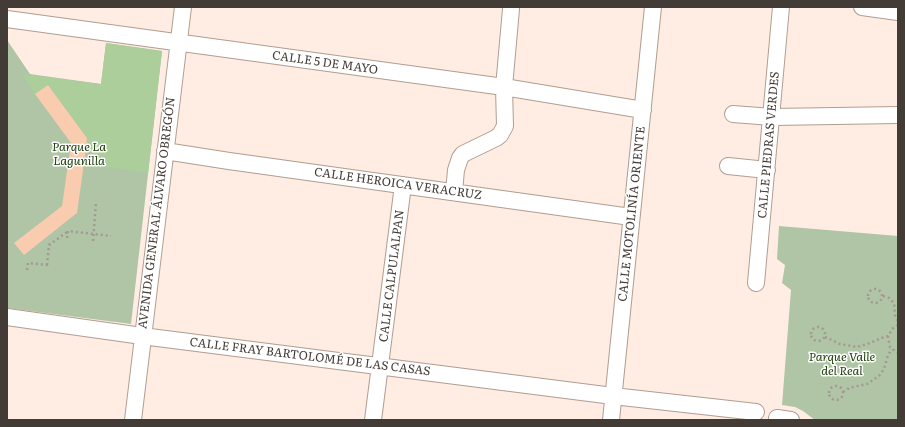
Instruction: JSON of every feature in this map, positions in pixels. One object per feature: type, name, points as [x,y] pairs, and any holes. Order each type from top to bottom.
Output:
[{"type":"street","name":"AVENIDA GENERAL ÁLVARO OBREGÓN","points":[[133,420],[183,7]]},
{"type":"street","name":"CALLE MOTOLINÍA ORIENTE","points":[[611,420],[653,7]]},
{"type":"street","name":"CALLE PIEDRAS VERDES","points":[[756,283],[781,7]]},
{"type":"street","points":[[862,7],[898,12]]},
{"type":"street","points":[[454,192],[456,170],[463,154],[496,138],[503,130],[505,121],[504,87],[511,9]]},
{"type":"street","name":"CALLE 5 DE MAYO","points":[[7,19],[504,87],[643,110]]},
{"type":"street","points":[[733,114],[772,117],[898,115]]},
{"type":"street","name":"CALLE HEROICA VERACRUZ","points":[[165,151],[631,217]]},
{"type":"street","points":[[728,166],[767,170]]},
{"type":"street","name":"CALLE CALPULALPAN","points":[[373,420],[403,185]]},
{"type":"street","name":"CALLE FRAY BARTOLOMÉ DE LAS CASAS","points":[[7,317],[142,336],[613,396],[756,412]]},
{"type":"path","points":[[93,241],[96,202]]},
{"type":"path","points":[[67,238],[68,231]]},
{"type":"path","points":[[27,270],[28,263],[48,265],[49,245],[68,231],[111,236]]},
{"type":"path","points":[[883,296],[882,300],[876,304],[872,303],[868,297],[871,291],[875,289],[880,291],[883,296],[889,298],[894,304],[895,315],[898,321]]},
{"type":"path","points":[[898,325],[892,329],[888,336],[892,349],[898,353]]},
{"type":"path","points":[[815,327],[820,327],[824,330],[825,337],[821,341],[814,341],[811,338],[811,330],[815,327]]},
{"type":"path","points":[[825,337],[840,344],[857,346],[888,336]]},
{"type":"path","points":[[843,392],[836,386],[831,388],[828,394],[832,400],[837,401],[842,397],[843,392],[849,388],[867,384],[879,376],[884,369],[888,355],[892,349]]},
{"type":"green space","name":"Parque La Lagunilla","points":[[7,40],[30,74],[101,84],[106,43],[162,51],[131,324],[7,308]]},
{"type":"green space","points":[[106,43],[162,51],[148,173],[98,166],[99,151],[86,149],[87,137],[48,85],[35,94],[22,74],[101,84]]},
{"type":"green space","name":"Parque Valle del Real","points":[[779,226],[898,236],[898,420],[815,420],[795,407],[782,405],[791,290],[782,283],[785,265],[777,259]]},
{"type":"building","points":[[48,85],[87,138],[77,213],[24,255],[14,243],[62,206],[71,143],[35,94]]}]
